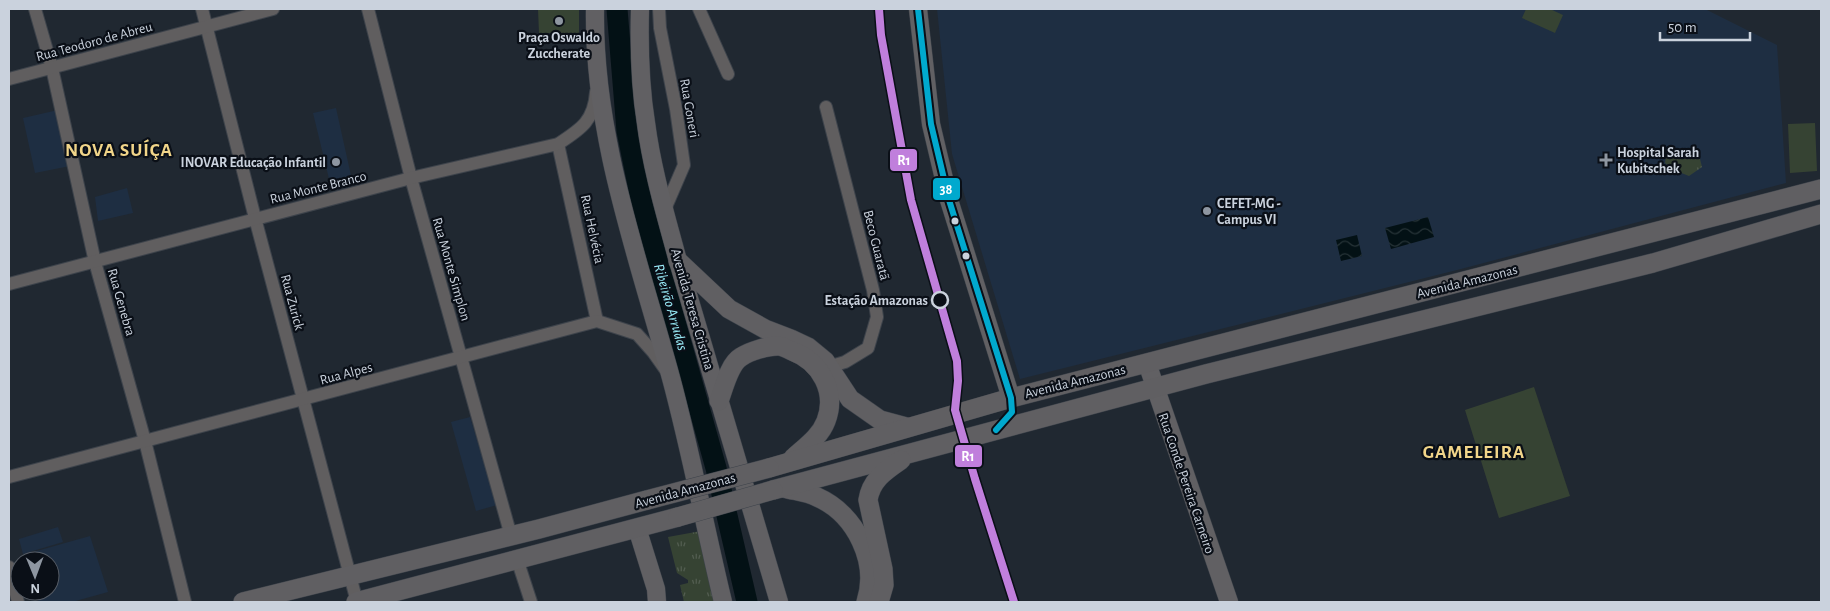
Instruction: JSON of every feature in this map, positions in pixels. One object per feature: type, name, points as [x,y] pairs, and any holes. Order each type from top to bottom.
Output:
[{"type":"main road","points":[[595,9],[598,80],[624,214],[685,430],[724,602]]},
{"type":"main road","name":"Avenida Teresa Cristina","points":[[640,9],[641,75],[646,124],[664,209],[779,602]]},
{"type":"main road","points":[[918,9],[931,124],[949,200],[1003,400],[1012,412],[994,431]]},
{"type":"main road","name":"Avenida Amazonas","points":[[243,602],[511,536],[769,468],[1003,400],[1821,189]]},
{"type":"main road","name":"Avenida Amazonas","points":[[357,602],[1155,388],[1653,263],[1821,214]]},
{"type":"main road","points":[[678,261],[730,309],[765,329],[808,347],[825,362],[850,399],[880,420],[911,426]]},
{"type":"main road","points":[[720,401],[730,372],[740,357],[757,350],[779,346],[800,354],[815,365],[827,384],[830,402],[826,422],[817,437],[789,462]]},
{"type":"main road","name":"Rua Conde Pereira Carneiro","points":[[1147,363],[1229,602]]},
{"type":"main road","points":[[879,602],[884,585],[868,500],[870,489],[878,477],[916,452]]},
{"type":"main road","points":[[778,489],[817,496],[843,513],[855,529],[864,547],[870,580],[866,602]]},
{"type":"main road","points":[[637,528],[656,590],[657,602]]},
{"type":"street","name":"Rua Genebra","points":[[35,9],[52,68],[95,262],[145,441],[185,602]]},
{"type":"street","name":"Rua Zurick","points":[[202,9],[255,218],[357,602]]},
{"type":"street","name":"Rua Teodoro de Abreu","points":[[9,79],[273,9]]},
{"type":"street","name":"Rua Monte Simplon","points":[[368,9],[411,178],[511,536]]},
{"type":"street","name":"Rua Goneri","points":[[659,9],[660,28],[676,108],[684,166],[664,209]]},
{"type":"street","points":[[699,9],[728,74]]},
{"type":"street","name":"Rua Monte Branco","points":[[9,284],[411,178],[558,144],[578,132],[586,123],[593,111],[598,80]]},
{"type":"street","name":"Beco Guaratã","points":[[826,107],[873,290],[877,317],[868,348],[845,362],[828,367]]},
{"type":"street","name":"Rua Helvécia","points":[[558,144],[598,321]]},
{"type":"street","points":[[598,321],[636,334],[653,352],[671,378]]},
{"type":"street","name":"Rua Alpes","points":[[9,477],[598,321]]},
{"type":"street","points":[[518,559],[531,602]]},
{"type":"street","points":[[9,567],[18,602]]},
{"type":"street","points":[[715,568],[719,602]]},
{"type":"shaded area","name":"CEFET-MG - Campus VI","points":[[937,9],[1705,9],[1777,45],[1786,183],[1461,269],[1020,379],[952,154]]},
{"type":"shaded area","name":"INOVAR Educação Infantil","points":[[336,108],[352,180],[331,187],[313,113]]},
{"type":"shaded area","points":[[58,110],[70,166],[35,173],[23,118]]},
{"type":"shaded area","points":[[127,188],[133,213],[98,221],[95,197]]},
{"type":"shaded area","points":[[470,417],[497,505],[476,511],[451,422]]},
{"type":"shaded area","points":[[58,527],[63,542],[33,551],[22,551],[19,539]]},
{"type":"shaded area","points":[[90,536],[108,592],[72,602],[39,602],[60,601],[60,551],[37,551]]},
{"type":"green space","name":"Praça Oswaldo Zuccherate","points":[[538,9],[579,9],[579,33],[539,33]]},
{"type":"green space","points":[[1526,9],[1550,9],[1563,15],[1555,33],[1522,18]]},
{"type":"green space","points":[[1815,123],[1817,171],[1790,173],[1788,124]]},
{"type":"green space","points":[[1670,148],[1690,152],[1700,159],[1702,167],[1689,176],[1674,170],[1665,163]]},
{"type":"green space","points":[[1534,387],[1570,496],[1499,518],[1465,410]]},
{"type":"green space","points":[[701,531],[714,602],[684,602],[680,585],[688,583],[688,580],[677,573],[668,537]]},
{"type":"water","points":[[1428,217],[1434,237],[1391,249],[1385,228]]},
{"type":"water","points":[[1357,235],[1362,256],[1341,261],[1336,240]]},
{"type":"waterway","name":"Ribeirão Arrudas","points":[[617,9],[627,131],[642,204],[716,468],[747,602]]},
{"type":"transit line","name":"R1","points":[[879,9],[881,35],[911,200],[957,361],[958,381],[955,410],[1014,602]]},
{"type":"transit line","name":"38","points":[[918,9],[931,124],[949,200],[1011,398],[1012,412],[996,430]]},
{"type":"place","name":"Praça Oswaldo Zuccherate","points":[[559,21]]},
{"type":"place","name":"Hospital Sarah Kubitschek","points":[[1606,160]]},
{"type":"place","name":"INOVAR Educação Infantil","points":[[336,162]]},
{"type":"place","name":"CEFET-MG - Campus VI","points":[[1207,211]]},
{"type":"place","name":"Estação Amazonas","points":[[940,300]]},
{"type":"district","name":"NOVA SUÍÇA","points":[[119,149]]},
{"type":"district","name":"GAMELEIRA","points":[[1474,451]]}]
